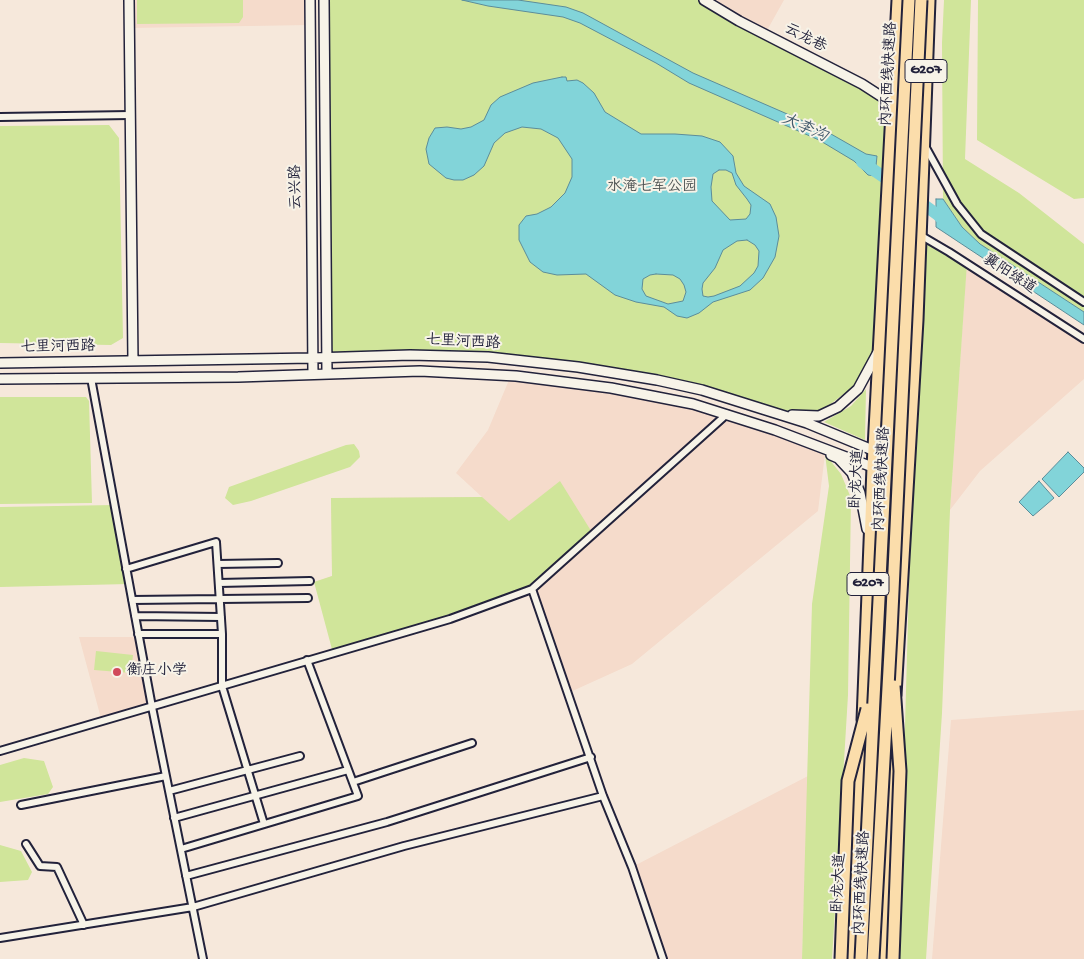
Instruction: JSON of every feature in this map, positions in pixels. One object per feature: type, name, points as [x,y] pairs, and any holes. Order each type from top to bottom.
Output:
[{"type":"highway","name":"卧龙大道","points":[[852,959],[873,467],[894,104],[898,0]]},
{"type":"highway","name":"内环西线快速路","points":[[861,959],[908,0]]},
{"type":"highway","name":"内环西线快速路","points":[[873,959],[891,633],[921,0]]},
{"type":"highway","points":[[920,34],[925,0]]},
{"type":"highway","name":"G207","points":[[885,959],[895,692],[909,465],[929,0]]},
{"type":"highway","points":[[891,633],[900,771],[893,959]]},
{"type":"highway","points":[[841,959],[848,781],[874,685]]},
{"type":"street","points":[[129,0],[133,361]]},
{"type":"street","name":"云兴路","points":[[310,0],[313,374]]},
{"type":"street","name":"云兴路","points":[[324,0],[328,374]]},
{"type":"street","name":"云龙巷","points":[[704,0],[739,21],[862,84],[894,104]]},
{"type":"street","points":[[0,117],[130,115]]},
{"type":"street","points":[[924,142],[957,204],[981,234],[1084,302]]},
{"type":"street","name":"襄阳绿道","points":[[920,229],[949,252],[1084,338]]},
{"type":"street","points":[[782,414],[819,416],[838,407],[858,389],[880,347]]},
{"type":"street","name":"七里河西路","points":[[0,362],[410,355],[488,358],[578,367],[658,380],[702,390],[782,414],[909,465]]},
{"type":"street","name":"七里河西路","points":[[0,379],[238,377],[420,371],[516,376],[611,388],[694,404],[802,440],[908,480]]},
{"type":"street","points":[[91,378],[152,707],[204,959]]},
{"type":"street","points":[[0,751],[450,619],[532,590],[727,414]]},
{"type":"street","points":[[802,440],[838,458],[852,473],[860,493],[870,542]]},
{"type":"street","points":[[126,569],[216,542],[222,634],[222,686],[264,824]]},
{"type":"street","points":[[218,564],[278,563]]},
{"type":"street","points":[[219,583],[310,581]]},
{"type":"street","points":[[532,590],[603,796],[632,867],[664,959]]},
{"type":"street","points":[[132,600],[308,598]]},
{"type":"street","points":[[135,616],[221,618]]},
{"type":"street","points":[[138,634],[222,634]]},
{"type":"street","points":[[180,849],[358,796],[308,660]]},
{"type":"street","points":[[353,782],[472,742]]},
{"type":"street","points":[[169,791],[300,756]]},
{"type":"street","points":[[186,876],[387,822],[590,757]]},
{"type":"street","points":[[174,818],[348,770]]},
{"type":"street","points":[[21,805],[166,776]]},
{"type":"street","points":[[0,938],[193,907],[404,846],[603,796]]},
{"type":"street","points":[[26,844],[40,866],[57,867],[84,925]]},
{"type":"shaded area","points":[[129,0],[310,0],[310,25],[129,28]]},
{"type":"shaded area","points":[[704,0],[784,0],[765,34]]},
{"type":"shaded area","points":[[967,258],[1084,334],[1084,379],[980,471],[950,510]]},
{"type":"shaded area","points":[[509,380],[612,392],[711,412],[801,441],[825,454],[818,511],[632,664],[568,693],[532,590],[314,582],[332,576],[331,498],[482,497],[456,473],[488,430]]},
{"type":"shaded area","name":"衡庄小学","points":[[79,637],[138,637],[152,707],[102,722]]},
{"type":"shaded area","points":[[1084,710],[1084,959],[932,959],[951,720]]},
{"type":"shaded area","points":[[808,776],[802,959],[662,959],[632,867]]},
{"type":"green space","points":[[137,0],[243,0],[243,17],[239,23],[137,24]]},
{"type":"green space","name":"水淹七军公园","points":[[324,0],[702,0],[893,104],[880,347],[853,387],[828,406],[812,413],[782,414],[702,390],[488,357],[328,357]]},
{"type":"green space","points":[[944,0],[971,0],[965,159],[1019,193],[1084,244],[1084,312],[980,244],[962,227],[943,199],[942,43]]},
{"type":"green space","points":[[978,0],[1084,0],[1084,198],[1074,199],[977,140]]},
{"type":"green space","points":[[109,125],[119,138],[123,338],[111,345],[0,343],[0,126]]},
{"type":"green space","points":[[919,235],[967,263],[950,510],[942,713],[926,959],[894,959],[905,725]]},
{"type":"green space","points":[[866,389],[865,440],[824,422],[851,406]]},
{"type":"green space","points":[[0,397],[86,397],[89,401],[92,503],[0,504]]},
{"type":"green space","points":[[354,444],[359,451],[360,457],[350,467],[251,501],[233,505],[225,498],[229,487],[346,445]]},
{"type":"green space","points":[[825,454],[841,474],[851,498],[848,695],[832,959],[802,959],[812,604],[829,486]]},
{"type":"green space","points":[[560,481],[593,534],[532,589],[450,619],[333,653],[314,582],[332,576],[331,498],[482,497],[509,521]]},
{"type":"green space","points":[[114,505],[129,584],[0,587],[0,507]]},
{"type":"green space","points":[[96,651],[133,655],[131,673],[94,670]]},
{"type":"green space","points":[[24,758],[44,761],[53,787],[48,794],[0,802],[0,765]]},
{"type":"green space","points":[[0,845],[21,851],[32,872],[28,880],[0,882]]},
{"type":"water","points":[[462,0],[518,0],[566,7],[583,13],[693,73],[824,130],[866,154],[877,156],[875,176],[868,175],[854,161],[819,140],[689,83],[656,63],[580,23],[563,17],[488,6]]},
{"type":"water","points":[[562,77],[566,77],[567,81],[577,80],[594,93],[605,112],[641,134],[702,136],[720,142],[733,156],[736,173],[744,186],[770,204],[776,217],[779,236],[775,257],[763,278],[750,290],[713,302],[699,313],[687,318],[677,316],[664,307],[636,302],[615,295],[586,274],[557,275],[543,272],[530,262],[519,240],[519,225],[526,216],[537,214],[551,207],[565,193],[572,177],[572,159],[558,138],[541,129],[522,127],[505,133],[494,143],[484,166],[474,175],[463,180],[446,178],[429,164],[426,149],[429,138],[435,128],[461,129],[471,127],[484,120],[491,105],[500,97],[533,83]],"holes":[[[719,170],[726,170],[732,173],[736,185],[751,205],[750,214],[746,219],[730,220],[712,201],[711,187],[713,174]],[[747,240],[755,245],[759,251],[758,266],[754,273],[740,286],[714,296],[703,296],[703,283],[715,268],[723,250],[737,241]],[[650,275],[673,275],[680,279],[686,292],[683,301],[668,304],[646,296],[642,289],[643,279]]]},
{"type":"water","points":[[936,199],[943,199],[962,227],[980,244],[1084,312],[1084,325],[936,227]]},
{"type":"water","points":[[1068,452],[1084,468],[1084,472],[1059,497],[1042,479]]},
{"type":"water","points":[[1039,481],[1054,498],[1033,516],[1019,502]]},
{"type":"waterway","name":"大李沟","points":[[862,162],[897,186]]},
{"type":"waterway","name":"大李沟","points":[[913,197],[949,225]]},
{"type":"place","name":"衡庄小学","points":[[117,672]]}]
